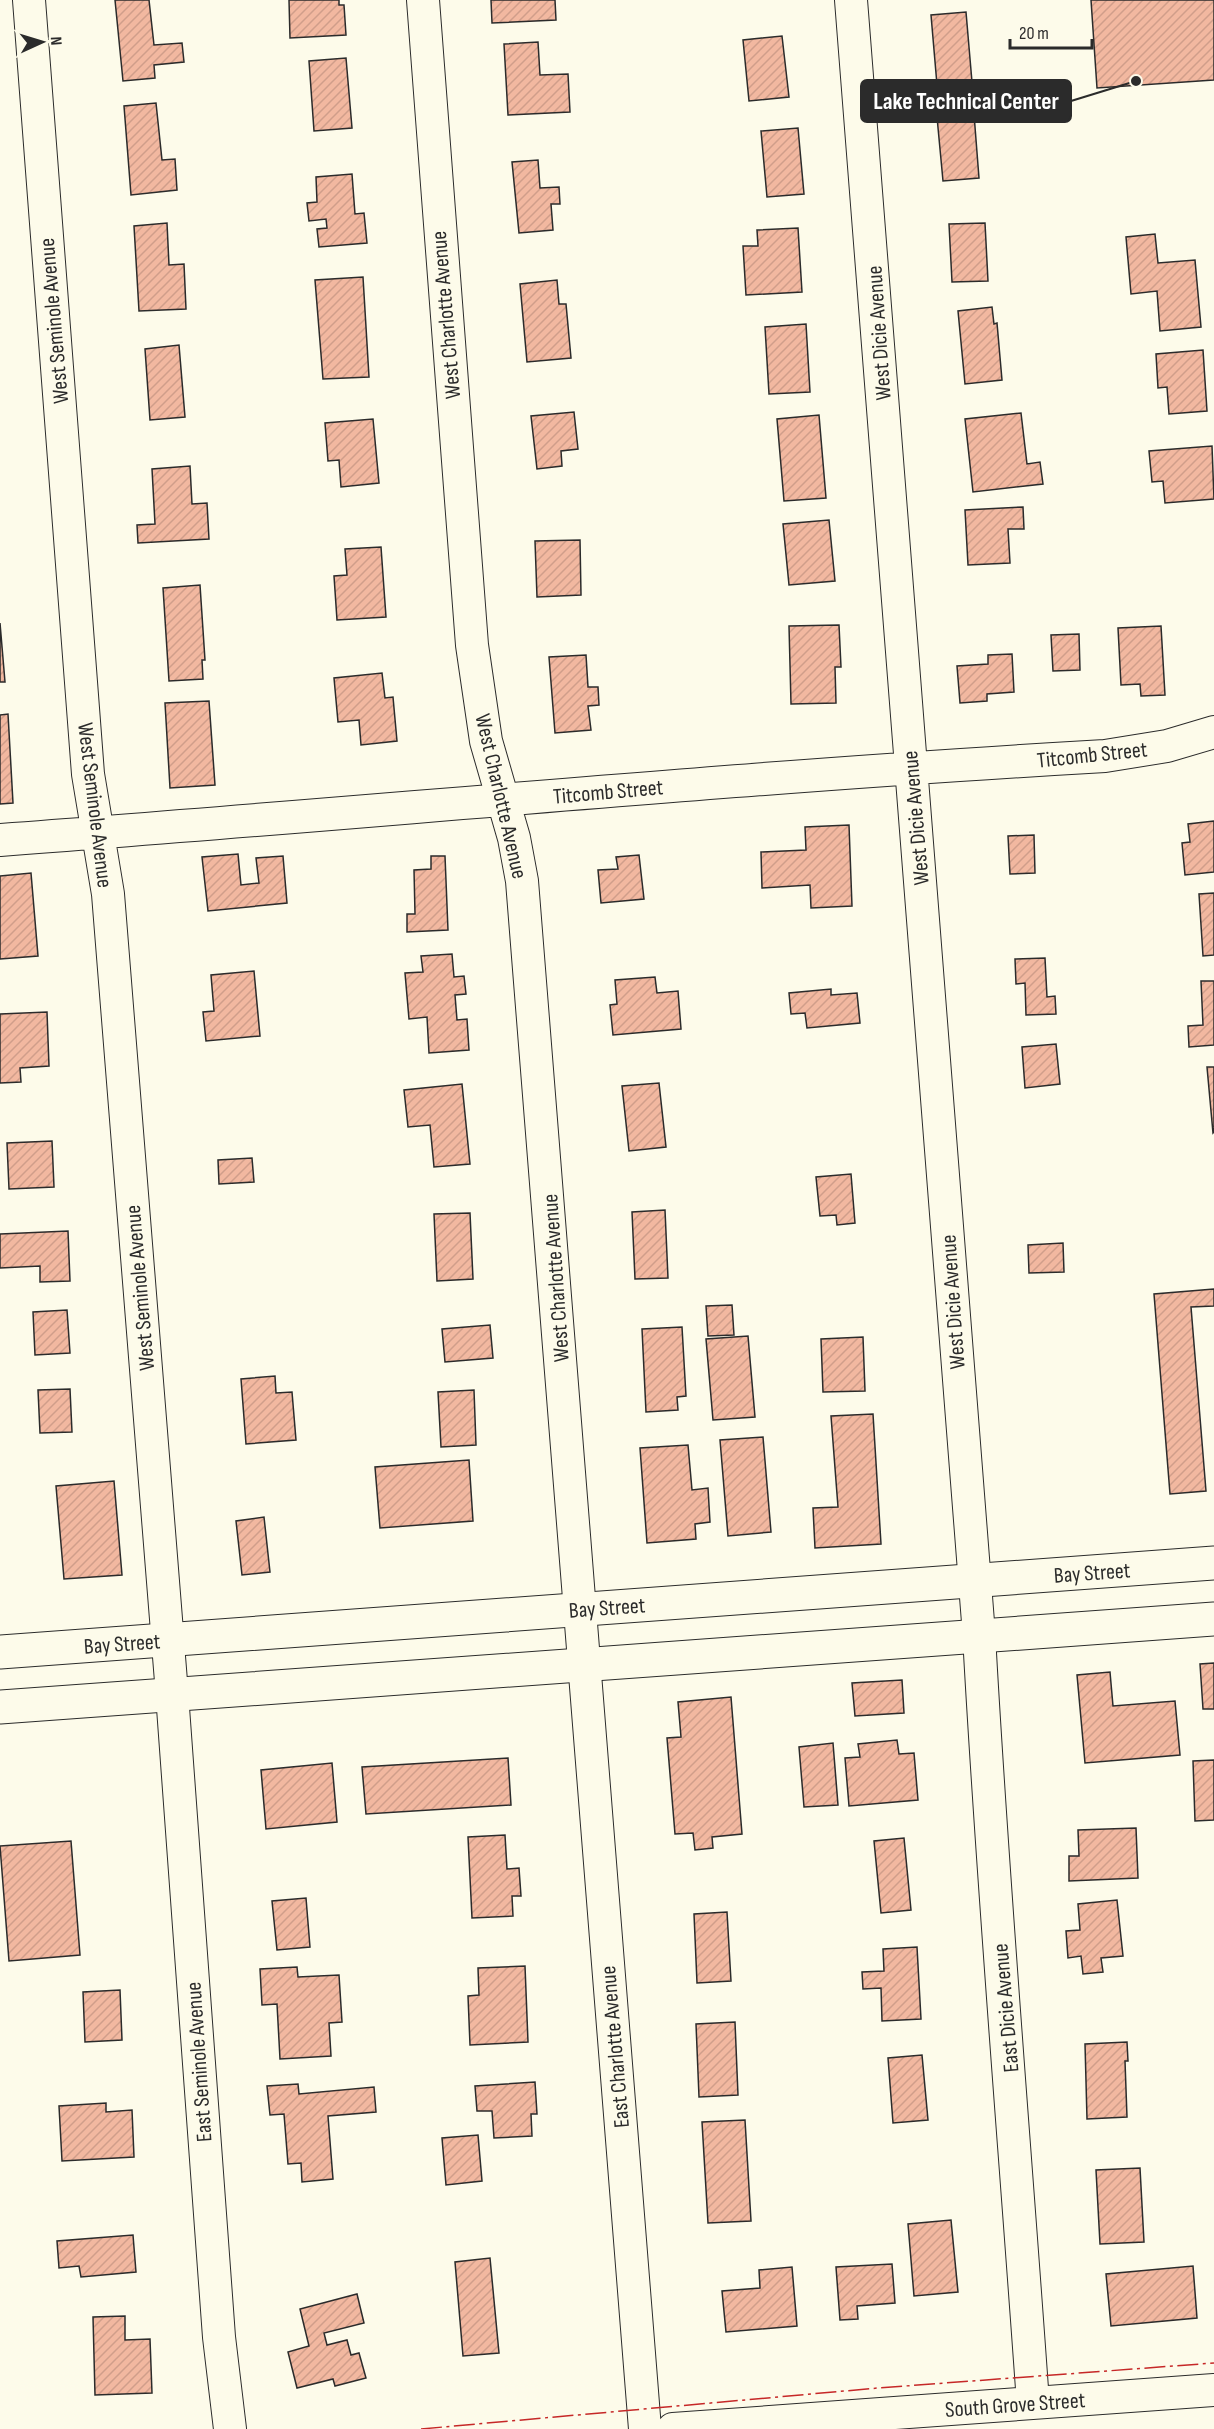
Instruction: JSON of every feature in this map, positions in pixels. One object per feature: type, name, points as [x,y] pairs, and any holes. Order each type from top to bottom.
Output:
[{"type":"main road","name":"Bay Street","points":[[0,1652],[166,1624],[580,1609],[1214,1563]]},
{"type":"main road","points":[[0,1707],[1214,1619]]},
{"type":"street","name":"West Seminole Avenue","points":[[29,0],[88,774],[109,906],[172,1694]]},
{"type":"street","name":"West Charlotte Avenue","points":[[423,0],[472,645],[486,741],[501,801],[514,838],[522,881],[584,1665]]},
{"type":"street","name":"West Dicie Avenue","points":[[851,0],[979,1635]]},
{"type":"street","name":"Titcomb Street","points":[[0,840],[910,768],[1105,756],[1167,746],[1214,732]]},
{"type":"street","name":"East Dicie Avenue","points":[[979,1635],[991,1842],[1012,2094],[1032,2392]]},
{"type":"street","name":"East Charlotte Avenue","points":[[584,1665],[645,2429]]},
{"type":"street","name":"East Seminole Avenue","points":[[172,1694],[219,2337],[231,2429]]},
{"type":"street","name":"South Grove Street","points":[[673,2429],[1032,2392],[1214,2390]]},
{"type":"building","points":[[115,0],[149,0],[154,45],[182,43],[184,62],[154,65],[155,78],[123,81]]},
{"type":"building","points":[[289,0],[339,0],[339,5],[344,5],[346,35],[290,38]]},
{"type":"building","points":[[491,0],[555,0],[556,20],[492,23]]},
{"type":"building","points":[[1091,0],[1214,0],[1214,80],[1097,88]]},
{"type":"building","points":[[966,12],[972,82],[937,85],[931,15]]},
{"type":"building","points":[[782,36],[789,97],[749,101],[743,40]]},
{"type":"building","points":[[538,42],[540,75],[568,74],[570,112],[508,115],[504,44]]},
{"type":"building","points":[[346,58],[352,128],[314,131],[309,61]]},
{"type":"building","points":[[156,103],[162,160],[175,159],[177,190],[131,195],[124,106]]},
{"type":"building","points":[[974,114],[979,178],[943,181],[937,117]]},
{"type":"building","points":[[798,128],[804,194],[767,197],[761,131]]},
{"type":"building","points":[[538,160],[540,188],[559,187],[560,204],[551,204],[553,230],[519,233],[512,162]]},
{"type":"building","points":[[352,174],[355,214],[364,213],[367,243],[319,247],[317,229],[327,228],[326,219],[309,221],[307,203],[317,202],[316,177]]},
{"type":"building","points":[[167,223],[169,265],[184,264],[186,309],[139,311],[134,226]]},
{"type":"building","points":[[985,223],[988,281],[952,282],[949,224]]},
{"type":"building","points":[[798,228],[802,292],[746,295],[743,246],[758,246],[757,230]]},
{"type":"building","points":[[1155,234],[1158,263],[1195,260],[1201,327],[1160,331],[1157,291],[1131,294],[1126,237]]},
{"type":"building","points":[[363,277],[369,377],[323,379],[315,280]]},
{"type":"building","points":[[557,280],[559,304],[566,304],[571,358],[527,362],[520,284]]},
{"type":"building","points":[[992,307],[994,324],[997,323],[1002,380],[965,384],[958,311]]},
{"type":"building","points":[[806,324],[810,392],[769,394],[765,327]]},
{"type":"building","points":[[179,345],[185,417],[150,420],[145,349]]},
{"type":"building","points":[[1203,350],[1207,411],[1169,414],[1167,387],[1158,388],[1156,354]]},
{"type":"building","points":[[574,412],[578,449],[561,451],[562,466],[537,469],[531,416]]},
{"type":"building","points":[[1021,413],[1027,464],[1040,462],[1043,484],[973,492],[965,419]]},
{"type":"building","points":[[819,415],[826,498],[784,501],[777,419]]},
{"type":"building","points":[[373,419],[379,483],[341,487],[339,460],[328,461],[325,423]]},
{"type":"building","points":[[1212,446],[1214,499],[1165,503],[1163,481],[1152,482],[1149,451]]},
{"type":"building","points":[[190,466],[192,504],[207,503],[209,539],[138,543],[137,525],[155,524],[152,469]]},
{"type":"building","points":[[1023,507],[1024,529],[1008,529],[1010,563],[968,565],[965,510]]},
{"type":"building","points":[[829,520],[835,581],[789,585],[783,524]]},
{"type":"building","points":[[580,540],[581,595],[537,597],[535,541]]},
{"type":"building","points":[[381,547],[386,617],[337,620],[334,576],[347,575],[345,549]]},
{"type":"building","points":[[200,585],[205,660],[202,660],[203,679],[169,681],[163,588]]},
{"type":"building","points":[[0,623],[5,682],[0,682]]},
{"type":"building","points":[[839,625],[841,667],[835,667],[836,703],[791,704],[789,626]]},
{"type":"building","points":[[1161,626],[1165,695],[1141,696],[1140,684],[1121,685],[1118,628]]},
{"type":"building","points":[[1079,634],[1080,670],[1053,671],[1051,635]]},
{"type":"building","points":[[1012,654],[1014,692],[987,694],[987,701],[960,703],[957,666],[988,664],[988,655]]},
{"type":"building","points":[[586,655],[588,687],[598,687],[599,705],[588,706],[591,730],[555,733],[549,657]]},
{"type":"building","points":[[382,673],[385,698],[393,697],[397,741],[361,745],[359,720],[338,722],[334,678]]},
{"type":"building","points":[[209,701],[215,785],[170,788],[165,703]]},
{"type":"building","points":[[8,714],[13,803],[0,804],[0,715]]},
{"type":"building","points":[[1214,821],[1214,872],[1185,875],[1182,843],[1190,842],[1188,824]]},
{"type":"building","points":[[849,825],[852,906],[811,908],[810,885],[762,888],[761,852],[806,850],[805,827]]},
{"type":"building","points":[[1034,835],[1035,873],[1010,874],[1008,836]]},
{"type":"building","points":[[238,854],[241,885],[259,883],[256,858],[283,856],[287,903],[208,911],[202,857]]},
{"type":"building","points":[[639,855],[644,899],[601,903],[598,870],[618,869],[616,857]]},
{"type":"building","points":[[431,856],[445,856],[448,930],[407,932],[407,914],[415,914],[414,870],[431,869]]},
{"type":"building","points":[[31,873],[38,956],[0,959],[0,876]]},
{"type":"building","points":[[1214,893],[1214,955],[1203,956],[1199,894]]},
{"type":"building","points":[[452,954],[454,977],[464,976],[466,994],[455,995],[457,1020],[467,1019],[469,1050],[429,1053],[427,1017],[409,1019],[405,973],[423,972],[421,956]]},
{"type":"building","points":[[1045,958],[1047,997],[1055,996],[1056,1014],[1026,1015],[1025,983],[1016,984],[1015,959]]},
{"type":"building","points":[[254,971],[260,1036],[206,1041],[203,1012],[214,1011],[211,975]]},
{"type":"building","points":[[655,977],[657,993],[678,991],[681,1029],[613,1035],[610,1005],[617,1004],[615,980]]},
{"type":"building","points":[[1201,981],[1214,981],[1214,1045],[1189,1047],[1188,1026],[1203,1025]]},
{"type":"building","points":[[831,989],[831,995],[857,993],[860,1023],[807,1028],[805,1013],[791,1014],[789,993]]},
{"type":"building","points":[[47,1012],[49,1066],[20,1068],[21,1082],[0,1083],[0,1014]]},
{"type":"building","points":[[1056,1044],[1060,1084],[1025,1088],[1022,1047]]},
{"type":"building","points":[[1207,1067],[1214,1067],[1213,1133]]},
{"type":"building","points":[[659,1083],[666,1147],[629,1151],[622,1086]]},
{"type":"building","points":[[462,1084],[470,1164],[434,1167],[430,1125],[408,1127],[404,1090]]},
{"type":"building","points":[[52,1141],[54,1187],[9,1189],[7,1143]]},
{"type":"building","points":[[252,1158],[254,1182],[219,1184],[218,1160]]},
{"type":"building","points":[[851,1174],[855,1223],[837,1225],[836,1215],[820,1216],[816,1177]]},
{"type":"building","points":[[665,1210],[668,1278],[635,1279],[632,1212]]},
{"type":"building","points":[[470,1213],[473,1279],[437,1281],[434,1214]]},
{"type":"building","points":[[68,1231],[70,1281],[40,1282],[40,1266],[0,1268],[0,1234]]},
{"type":"building","points":[[1063,1243],[1064,1272],[1029,1273],[1028,1245]]},
{"type":"building","points":[[1214,1289],[1214,1306],[1191,1307],[1206,1491],[1170,1494],[1154,1294]]},
{"type":"building","points":[[732,1305],[734,1335],[708,1336],[706,1306]]},
{"type":"building","points":[[67,1310],[70,1353],[35,1355],[33,1312]]},
{"type":"building","points":[[490,1325],[493,1358],[445,1362],[442,1329]]},
{"type":"building","points":[[682,1327],[686,1396],[677,1397],[678,1410],[646,1412],[642,1329]]},
{"type":"building","points":[[748,1336],[755,1417],[713,1420],[706,1339]]},
{"type":"building","points":[[863,1337],[865,1391],[823,1392],[821,1339]]},
{"type":"building","points":[[275,1376],[276,1393],[292,1392],[296,1440],[246,1444],[241,1379]]},
{"type":"building","points":[[70,1389],[72,1432],[40,1433],[38,1390]]},
{"type":"building","points":[[474,1390],[476,1445],[441,1447],[438,1392]]},
{"type":"building","points":[[873,1414],[881,1544],[815,1548],[813,1508],[838,1507],[831,1416]]},
{"type":"building","points":[[763,1437],[771,1532],[728,1536],[720,1440]]},
{"type":"building","points":[[688,1445],[692,1490],[708,1488],[710,1522],[695,1524],[696,1539],[647,1543],[640,1448]]},
{"type":"building","points":[[469,1460],[473,1521],[380,1528],[375,1467]]},
{"type":"building","points":[[114,1481],[122,1575],[64,1579],[56,1486]]},
{"type":"building","points":[[264,1517],[270,1572],[242,1575],[236,1521]]},
{"type":"building","points":[[1214,1663],[1214,1709],[1203,1709],[1200,1664]]},
{"type":"building","points":[[1110,1672],[1113,1706],[1175,1701],[1180,1755],[1085,1763],[1077,1675]]},
{"type":"building","points":[[902,1680],[904,1713],[855,1716],[852,1683]]},
{"type":"building","points":[[731,1697],[742,1834],[712,1837],[713,1848],[695,1850],[693,1833],[675,1834],[667,1738],[681,1737],[678,1702]]},
{"type":"building","points":[[897,1740],[899,1754],[914,1753],[918,1800],[849,1806],[845,1758],[860,1757],[858,1744]]},
{"type":"building","points":[[833,1743],[838,1805],[804,1807],[799,1747]]},
{"type":"building","points":[[508,1758],[511,1805],[366,1814],[362,1767]]},
{"type":"building","points":[[1214,1760],[1214,1820],[1195,1821],[1193,1761]]},
{"type":"building","points":[[332,1763],[337,1822],[266,1829],[261,1770]]},
{"type":"building","points":[[1136,1828],[1138,1878],[1069,1881],[1069,1856],[1079,1856],[1078,1830]]},
{"type":"building","points":[[505,1835],[507,1869],[519,1868],[521,1896],[512,1896],[513,1916],[472,1918],[468,1837]]},
{"type":"building","points":[[904,1838],[911,1910],[881,1913],[874,1841]]},
{"type":"building","points":[[71,1841],[80,1955],[9,1961],[0,1846]]},
{"type":"building","points":[[306,1898],[310,1947],[277,1950],[272,1901]]},
{"type":"building","points":[[1117,1900],[1123,1956],[1101,1958],[1103,1972],[1083,1974],[1081,1956],[1068,1958],[1066,1931],[1080,1930],[1078,1904]]},
{"type":"building","points":[[727,1912],[731,1981],[697,1983],[694,1914]]},
{"type":"building","points":[[917,1947],[921,2019],[882,2021],[881,1988],[863,1989],[862,1972],[884,1971],[883,1949]]},
{"type":"building","points":[[525,1966],[528,2042],[470,2045],[468,1996],[479,1995],[478,1968]]},
{"type":"building","points":[[297,1967],[298,1977],[339,1975],[342,2022],[329,2023],[331,2056],[280,2059],[277,2004],[262,2005],[260,1969]]},
{"type":"building","points":[[120,1990],[122,2040],[85,2042],[83,1992]]},
{"type":"building","points":[[735,2022],[738,2095],[699,2097],[696,2024]]},
{"type":"building","points":[[1127,2042],[1128,2061],[1125,2061],[1127,2117],[1087,2119],[1085,2044]]},
{"type":"building","points":[[922,2055],[928,2120],[893,2123],[888,2058]]},
{"type":"building","points":[[535,2082],[537,2114],[531,2114],[532,2136],[494,2138],[492,2111],[477,2111],[475,2086]]},
{"type":"building","points":[[298,2084],[299,2094],[374,2087],[376,2112],[328,2116],[333,2179],[302,2182],[301,2163],[288,2164],[284,2114],[270,2115],[267,2086]]},
{"type":"building","points":[[106,2103],[106,2112],[132,2110],[134,2157],[62,2161],[59,2106]]},
{"type":"building","points":[[745,2120],[751,2221],[708,2223],[702,2122]]},
{"type":"building","points":[[478,2135],[482,2181],[446,2185],[442,2138]]},
{"type":"building","points":[[1140,2168],[1144,2242],[1100,2244],[1096,2170]]},
{"type":"building","points":[[951,2220],[958,2292],[914,2296],[908,2224]]},
{"type":"building","points":[[133,2235],[136,2272],[81,2277],[79,2266],[59,2268],[57,2241]]},
{"type":"building","points":[[490,2258],[499,2353],[463,2356],[455,2262]]},
{"type":"building","points":[[892,2264],[895,2303],[857,2306],[858,2319],[840,2320],[836,2267]]},
{"type":"building","points":[[1193,2266],[1197,2318],[1111,2326],[1106,2274]]},
{"type":"building","points":[[792,2267],[797,2326],[726,2332],[722,2291],[760,2288],[759,2270]]},
{"type":"building","points":[[357,2294],[364,2323],[324,2333],[327,2345],[347,2340],[351,2355],[359,2353],[366,2378],[335,2386],[333,2379],[297,2388],[288,2352],[309,2346],[300,2309]]},
{"type":"building","points":[[125,2316],[125,2340],[150,2339],[152,2393],[95,2395],[93,2317]]},
{"type":"power","points":[[421,2429],[878,2388],[1214,2363]]},
{"type":"place","name":"Lake Technical Center","points":[[1136,81]]}]
